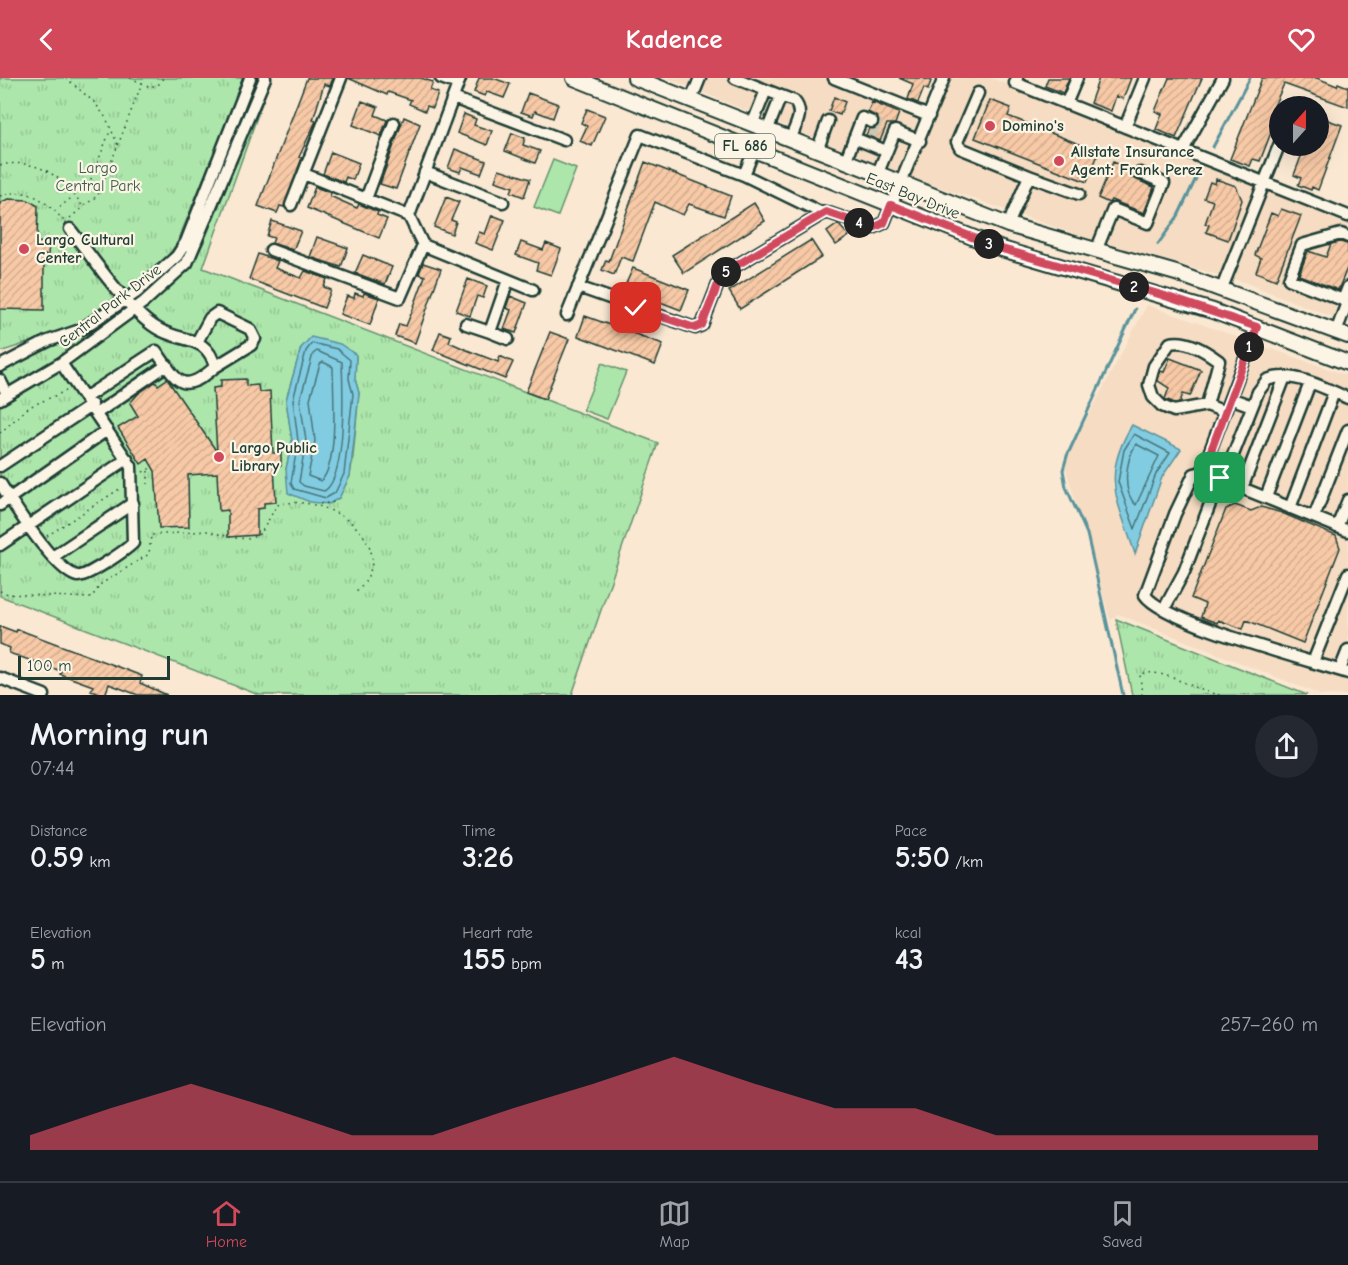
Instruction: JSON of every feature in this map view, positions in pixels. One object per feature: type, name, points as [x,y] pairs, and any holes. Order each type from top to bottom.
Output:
[{"type":"main road","name":"East Bay Drive","points":[[574,78],[601,83],[754,150],[1002,249],[1172,298],[1257,327],[1348,363]]},
{"type":"main road","name":"East Bay Drive","points":[[637,78],[659,82],[691,100],[1008,225],[1222,288],[1342,334]]},
{"type":"street","name":"Central Park Drive","points":[[0,366],[48,341],[80,330],[161,271],[186,242],[250,78]]},
{"type":"street","name":"Central Park Drive","points":[[3,397],[61,363],[144,302],[187,263],[265,78]]},
{"type":"street","points":[[291,205],[341,78]]},
{"type":"street","points":[[409,216],[459,81],[441,78]]},
{"type":"street","points":[[691,100],[700,78]]},
{"type":"street","points":[[735,78],[794,101],[801,112],[790,140]]},
{"type":"street","points":[[834,78],[929,116]]},
{"type":"street","points":[[567,315],[640,135],[744,175],[824,214],[873,228],[884,223],[902,185],[944,78]]},
{"type":"street","points":[[1017,78],[1016,83],[1066,104],[1348,216]]},
{"type":"street","points":[[1066,104],[1077,78]]},
{"type":"street","points":[[1125,127],[1144,78]]},
{"type":"street","points":[[1183,150],[1223,78]]},
{"type":"street","points":[[752,124],[766,90]]},
{"type":"street","points":[[978,93],[957,142],[960,148],[1079,194]]},
{"type":"street","points":[[767,131],[781,96]]},
{"type":"street","points":[[453,98],[564,140]]},
{"type":"street","points":[[817,151],[828,121]]},
{"type":"street","points":[[366,199],[394,123]]},
{"type":"street","points":[[845,162],[854,138],[866,126]]},
{"type":"street","points":[[877,175],[886,151],[889,133],[920,141]]},
{"type":"street","points":[[854,138],[886,151]]},
{"type":"street","points":[[744,175],[754,150]]},
{"type":"street","points":[[1222,288],[1275,156]]},
{"type":"street","points":[[425,172],[503,202]]},
{"type":"street","points":[[1096,251],[1113,209],[1148,223],[1164,183],[1140,173]]},
{"type":"street","points":[[304,174],[409,216],[423,245],[533,290]]},
{"type":"street","points":[[1008,225],[1029,176]]},
{"type":"street","points":[[578,287],[695,328],[702,325],[722,274],[824,214]]},
{"type":"street","points":[[70,230],[134,308],[163,332],[205,345],[212,354],[215,367]]},
{"type":"street","points":[[1342,334],[1346,305],[1343,300],[1289,279],[1302,245],[1341,234],[1348,237]]},
{"type":"street","points":[[271,250],[400,298],[423,245]]},
{"type":"street","points":[[490,332],[508,280]]},
{"type":"street","points":[[1343,300],[1348,287]]},
{"type":"street","points":[[92,405],[156,351],[176,380],[187,384],[196,381],[251,345],[255,339],[250,329],[217,313],[210,318],[197,342]]},
{"type":"street","points":[[466,324],[508,339]]},
{"type":"street","points":[[1203,472],[1257,327]]},
{"type":"street","points":[[1207,405],[1219,361],[1180,341],[1170,343],[1155,366],[1149,385],[1153,397],[1162,406],[1174,411],[1207,405],[1225,412]]},
{"type":"street","points":[[0,483],[5,502],[39,542],[79,576],[85,576],[133,543],[132,470],[92,405],[61,363]]},
{"type":"street","points":[[0,466],[92,405],[167,365]]},
{"type":"street","points":[[1164,609],[1184,572],[1262,384],[1275,377],[1285,377],[1310,383],[1348,398]]},
{"type":"street","points":[[1242,488],[1285,377]]},
{"type":"street","points":[[0,380],[3,397]]},
{"type":"street","points":[[1266,497],[1310,383]]},
{"type":"street","points":[[1290,508],[1334,392]]},
{"type":"street","points":[[1230,398],[1252,406]]},
{"type":"street","points":[[5,502],[108,430]]},
{"type":"street","points":[[1314,517],[1348,430]]},
{"type":"street","points":[[0,545],[127,459]]},
{"type":"street","points":[[1348,531],[1203,472],[1194,474],[1187,485],[1145,595],[1149,600],[1176,616],[1250,643],[1344,672],[1348,650]]},
{"type":"street","points":[[1337,527],[1348,500]]},
{"type":"street","points":[[54,556],[133,503]]},
{"type":"street","points":[[1313,662],[1348,574]]},
{"type":"street","points":[[0,678],[17,689],[44,695]]},
{"type":"path","points":[[66,78],[95,103],[111,129],[118,146]]},
{"type":"path","points":[[130,78],[150,87],[159,84],[163,78]]},
{"type":"path","points":[[0,196],[24,192],[55,212],[64,222],[83,207],[98,195],[142,83]]},
{"type":"path","points":[[55,212],[90,181],[111,129]]},
{"type":"path","points":[[0,165],[19,163],[38,166],[55,175],[75,195],[83,207]]},
{"type":"path","points":[[90,181],[102,185]]},
{"type":"path","points":[[0,433],[29,407],[71,388]]},
{"type":"path","points":[[140,474],[153,467]]},
{"type":"path","points":[[147,470],[148,484]]},
{"type":"path","points":[[39,542],[127,484]]},
{"type":"path","points":[[0,591],[8,594],[91,598],[101,584],[149,554],[151,535],[207,531],[234,538],[250,539],[261,533],[279,504],[335,502]]},
{"type":"path","points":[[320,504],[354,525],[368,545],[371,556],[368,573],[354,593]]},
{"type":"path","points":[[1142,694],[1140,675],[1147,671],[1163,673],[1201,692],[1221,695]]},
{"type":"shaded area","points":[[667,78],[837,78],[925,114],[901,173]]},
{"type":"shaded area","points":[[951,78],[990,78],[1348,212],[1348,323],[1244,282],[1087,238],[911,177]]},
{"type":"shaded area","points":[[1147,305],[1348,376],[1348,695],[1321,695],[1118,614],[1111,620],[1114,632],[1064,462]],"holes":[[[1180,449],[1162,477],[1135,553],[1112,483]]]},
{"type":"green space","name":"Largo Central Park","points":[[0,78],[245,78],[177,243],[161,266],[103,310],[67,330],[0,352]]},
{"type":"green space","points":[[271,78],[203,268],[658,443],[572,695],[259,695],[0,596],[0,406],[63,368],[147,307],[190,268],[203,244]],"holes":[[[301,348],[356,356],[355,379],[359,393],[353,457],[350,476],[339,498],[286,469],[292,441],[286,400]]]},
{"type":"green space","points":[[553,160],[576,169],[558,216],[534,207]]},
{"type":"green space","points":[[170,271],[149,291],[130,306],[52,363],[0,393],[0,372],[77,335],[127,307]]},
{"type":"green space","points":[[602,363],[626,372],[607,419],[583,410]]},
{"type":"green space","points":[[1116,619],[1307,695],[1132,695]]},
{"type":"water","points":[[311,337],[340,344],[356,355],[355,379],[359,393],[350,476],[339,498],[329,504],[310,502],[288,493],[286,469],[292,441],[286,400],[301,348]]},
{"type":"water","points":[[1132,425],[1181,449],[1162,477],[1135,554],[1118,503],[1114,475],[1122,444]]},
{"type":"building","points":[[307,78],[333,78],[330,86],[324,84],[313,120],[316,121],[299,157],[302,158],[284,207],[280,206],[277,213],[258,206]]},
{"type":"building","points":[[348,78],[421,78],[433,82],[430,90],[438,93],[433,108],[427,106],[425,111],[409,104],[411,100],[388,92],[387,95]]},
{"type":"building","points":[[479,78],[493,78],[510,84],[504,98],[487,92],[485,96],[474,92]]},
{"type":"building","points":[[899,78],[923,78],[931,81],[928,90],[924,88],[918,103],[908,99],[913,84]]},
{"type":"building","points":[[1048,78],[1069,78],[1063,93],[1045,86]]},
{"type":"building","points":[[1099,78],[1131,78],[1123,99],[1116,96],[1111,111],[1090,103]]},
{"type":"building","points":[[1169,78],[1202,78],[1176,138],[1156,129],[1162,114],[1155,111]]},
{"type":"building","points":[[1262,78],[1317,78],[1337,86],[1338,83],[1348,87],[1348,107],[1329,100],[1329,96],[1317,96],[1284,84],[1279,96],[1269,96],[1269,138],[1260,161],[1253,159],[1250,166],[1230,159]]},
{"type":"building","points":[[528,93],[558,104],[553,118],[535,111],[533,116],[521,112]]},
{"type":"building","points":[[834,97],[845,102],[840,115],[829,111]]},
{"type":"building","points":[[990,100],[1011,108],[1008,116],[1099,152],[1087,182],[975,138]]},
{"type":"building","points":[[362,101],[378,107],[375,115],[387,120],[381,136],[353,125]]},
{"type":"building","points":[[872,102],[899,113],[895,124],[887,124],[880,141],[866,135],[869,129],[876,128],[879,124],[877,117],[868,112]]},
{"type":"building","points":[[587,109],[605,116],[592,146],[580,141],[587,126],[581,123]]},
{"type":"building","points":[[464,114],[476,119],[474,125],[492,131],[487,145],[457,133]]},
{"type":"building","points":[[404,117],[420,124],[396,189],[380,184]]},
{"type":"building","points":[[1329,120],[1342,125],[1318,190],[1298,185],[1301,178],[1294,175],[1301,156],[1329,156]]},
{"type":"building","points":[[512,133],[525,138],[523,145],[540,151],[535,163],[505,151]]},
{"type":"building","points":[[455,149],[486,161],[481,174],[462,167],[460,172],[448,168]]},
{"type":"building","points":[[331,152],[359,163],[353,180],[346,177],[344,182],[323,174]]},
{"type":"building","points":[[645,162],[731,196],[724,216],[689,204],[683,215],[655,202],[633,261],[621,257],[614,275],[602,270],[606,260],[609,261]]},
{"type":"building","points":[[1113,162],[1133,170],[1130,177],[1154,187],[1144,213],[1111,200],[1109,203],[1098,198]]},
{"type":"building","points":[[499,169],[530,179],[524,197],[511,192],[513,187],[495,181]]},
{"type":"building","points":[[1216,179],[1236,186],[1242,200],[1228,240],[1206,232],[1209,225],[1205,224],[1213,201],[1204,198],[1210,182],[1215,184]]},
{"type":"building","points":[[315,187],[357,208],[359,204],[378,212],[377,215],[387,219],[379,238],[307,208]]},
{"type":"building","points":[[446,197],[459,202],[451,220],[456,222],[452,234],[434,227]]},
{"type":"building","name":"Largo Cultural Center","points":[[8,199],[28,200],[38,206],[37,242],[49,243],[48,255],[44,255],[44,310],[0,309],[0,203]]},
{"type":"building","points":[[754,203],[765,221],[684,273],[672,255]]},
{"type":"building","points":[[1281,209],[1301,216],[1276,280],[1256,272],[1261,258],[1255,255],[1271,213],[1278,216]]},
{"type":"building","points":[[492,215],[505,220],[493,250],[475,243],[479,232],[485,234]]},
{"type":"building","points":[[272,221],[301,231],[293,250],[272,243],[274,238],[267,236]]},
{"type":"building","points":[[838,224],[849,236],[836,245],[827,232]]},
{"type":"building","points":[[317,237],[348,248],[341,267],[310,257]]},
{"type":"building","points":[[811,240],[822,257],[740,309],[729,291]]},
{"type":"building","points":[[521,242],[543,250],[546,243],[561,249],[551,275],[536,270],[538,263],[516,255]]},
{"type":"building","points":[[1340,242],[1348,244],[1348,266],[1338,290],[1299,275],[1308,251],[1326,257],[1331,244]]},
{"type":"building","points":[[258,254],[278,261],[275,268],[301,278],[305,271],[327,279],[324,287],[331,290],[324,308],[249,279]]},
{"type":"building","points":[[363,255],[392,267],[385,284],[355,273]]},
{"type":"building","points":[[423,263],[441,269],[415,343],[395,336],[399,324],[406,326],[413,309],[425,276],[419,274]]},
{"type":"building","points":[[633,268],[689,290],[681,310],[624,288]]},
{"type":"building","points":[[468,279],[487,286],[483,298],[477,296],[470,316],[456,311]]},
{"type":"building","points":[[355,293],[363,296],[364,293],[379,298],[370,325],[340,314],[347,296],[354,298]]},
{"type":"building","points":[[510,296],[527,303],[516,333],[504,329],[511,310],[506,308]]},
{"type":"building","points":[[585,316],[663,344],[655,365],[578,336]]},
{"type":"building","points":[[440,332],[451,336],[449,342],[467,350],[498,362],[500,356],[513,362],[505,379],[433,350]]},
{"type":"building","points":[[550,332],[569,339],[545,399],[526,392]]},
{"type":"building","points":[[1170,358],[1201,370],[1190,396],[1183,394],[1180,402],[1175,403],[1165,399],[1169,388],[1158,381],[1160,371],[1164,372]]},
{"type":"building","name":"Largo Public Library","points":[[167,379],[217,452],[213,388],[221,387],[221,380],[246,379],[246,386],[258,385],[259,392],[270,391],[273,453],[281,453],[281,466],[274,466],[276,502],[264,503],[264,508],[257,509],[257,535],[228,537],[228,510],[219,511],[217,473],[188,475],[189,527],[159,528],[155,471],[148,459],[141,464],[118,428],[138,416],[130,403],[138,394],[155,382],[158,385]]},
{"type":"building","points":[[1235,505],[1251,511],[1261,507],[1282,513],[1336,536],[1340,548],[1303,643],[1246,620],[1243,629],[1201,617],[1205,604],[1191,598],[1226,509]]},
{"type":"building","points":[[0,626],[16,632],[17,629],[142,676],[140,683],[167,695],[138,695],[109,684],[105,695],[91,690],[93,686],[60,674],[61,671],[9,653],[10,648],[0,644]]},
{"type":"waterway","points":[[1213,147],[1250,78]]},
{"type":"waterway","points":[[1158,244],[1178,216],[1199,172]]},
{"type":"waterway","points":[[1123,695],[1087,534],[1066,487],[1063,470],[1067,456],[1135,309]]},
{"type":"tunnel","points":[[872,122],[886,127]]},
{"type":"tunnel","points":[[869,130],[883,135]]},
{"type":"place","name":"Domino's","points":[[990,126]]},
{"type":"place","name":"Allstate Insurance Agent: Frank Perez","points":[[1059,161]]},
{"type":"place","name":"Largo Cultural Center","points":[[24,249]]},
{"type":"place","name":"Largo Public Library","points":[[219,457]]},
{"type":"route","points":[[636,308],[695,328],[702,325],[722,274],[826,212],[873,228],[884,223],[888,218],[891,205],[1002,249],[1162,295],[1257,327],[1203,472],[1220,478]]}]
